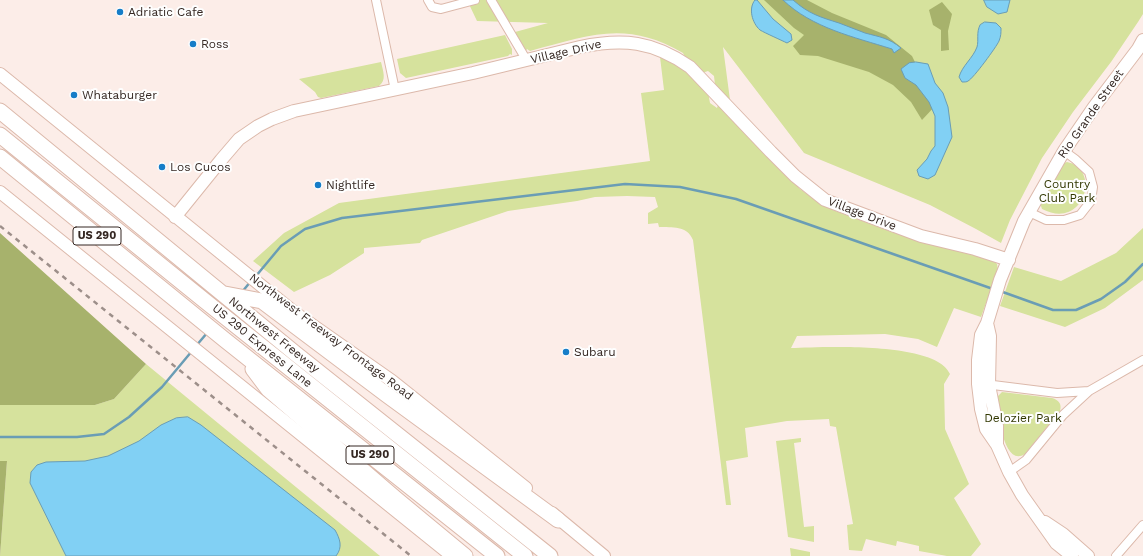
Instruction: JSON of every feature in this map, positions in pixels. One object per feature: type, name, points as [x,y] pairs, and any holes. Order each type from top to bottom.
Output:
[{"type":"highway","name":"Northwest Freeway","points":[[0,111],[247,313],[550,556]]},
{"type":"highway","name":"US 290 Express Lane","points":[[0,135],[236,326],[525,556]]},
{"type":"highway","name":"US 290","points":[[0,157],[225,340],[497,556]]},
{"type":"highway","points":[[220,290],[262,300],[558,520]]},
{"type":"highway","points":[[242,353],[268,389],[465,556]]},
{"type":"street","points":[[376,0],[395,90]]},
{"type":"street","points":[[428,0],[432,7],[441,9],[475,0]]},
{"type":"street","points":[[491,0],[526,61]]},
{"type":"street","name":"Village Drive","points":[[175,217],[239,139],[258,126],[272,119],[294,111],[526,61],[580,47],[604,43],[634,43],[661,50],[676,57],[690,67],[795,176],[825,200],[921,236],[975,249],[1008,260]]},
{"type":"street","name":"Rio Grande Street","points":[[1072,556],[1056,543],[1022,495],[996,445],[997,426],[984,384],[990,336],[987,323],[1000,280],[1029,212],[1064,151],[1094,107],[1141,47]]},
{"type":"street","name":"Northwest Freeway Frontage Road","points":[[0,74],[295,313],[392,381],[444,422],[533,494],[558,520],[604,556]]},
{"type":"street","points":[[1029,212],[1046,220],[1064,220],[1080,215],[1091,201],[1093,187],[1089,172],[1064,151]]},
{"type":"street","points":[[0,192],[452,556]]},
{"type":"street","points":[[1009,472],[1026,460],[1064,415],[1089,391],[1143,360]]},
{"type":"street","points":[[984,384],[1057,393],[1089,391]]},
{"type":"street","name":"Rio Grande Street","points":[[1039,518],[1063,534],[1088,556]]},
{"type":"street","points":[[1116,556],[1143,525]]},
{"type":"green space","points":[[467,0],[1143,0],[1143,14],[1111,62],[1073,112],[1042,158],[1010,220],[1001,243],[930,205],[804,153],[723,47],[730,100],[715,85],[714,76],[708,71],[702,72],[685,57],[683,53],[663,43],[643,37],[625,34],[608,34],[571,40],[530,51],[527,49],[526,51],[515,32],[548,23],[477,21]]},
{"type":"green space","points":[[764,0],[807,0],[832,13],[886,35],[912,56],[936,105],[922,120],[911,102],[893,85],[869,72],[818,56],[800,55],[793,46],[804,35],[794,28]]},
{"type":"green space","points":[[942,2],[952,14],[948,31],[949,50],[941,51],[941,30],[933,25],[929,10]]},
{"type":"green space","points":[[505,35],[512,49],[512,55],[510,54],[508,56],[406,78],[400,73],[397,59]]},
{"type":"green space","points":[[660,57],[675,64],[690,75],[708,92],[710,103],[717,108],[718,105],[721,105],[800,189],[817,201],[833,210],[900,235],[993,260],[997,264],[998,270],[981,317],[954,308],[937,347],[918,339],[885,334],[797,336],[791,348],[852,347],[902,351],[924,356],[940,363],[950,374],[944,384],[945,429],[969,484],[954,498],[981,544],[971,556],[947,556],[919,551],[919,546],[897,541],[896,546],[866,539],[862,551],[849,550],[847,525],[853,524],[836,427],[830,426],[829,419],[787,421],[745,428],[748,457],[726,461],[731,505],[726,505],[693,240],[687,232],[679,228],[659,227],[658,223],[648,224],[648,213],[658,207],[655,197],[595,197],[508,211],[422,240],[420,243],[364,248],[364,253],[330,275],[294,292],[253,261],[284,233],[339,203],[650,161],[641,93],[664,90]]},
{"type":"green space","points":[[381,62],[384,78],[379,86],[321,98],[318,97],[315,92],[299,79]]},
{"type":"green space","name":"Country Club Park","points":[[1067,162],[1078,167],[1084,175],[1086,186],[1078,206],[1069,212],[1057,214],[1042,209],[1040,203],[1062,164]]},
{"type":"green space","points":[[1143,228],[1143,280],[1105,308],[1065,327],[1000,306],[1014,267],[1061,281],[1116,253]]},
{"type":"green space","points":[[0,233],[146,364],[114,399],[95,405],[0,405]]},
{"type":"green space","points":[[146,364],[380,556],[0,556],[7,461],[0,461],[0,405],[95,405],[114,399]]},
{"type":"green space","name":"Delozier Park","points":[[1002,392],[1052,398],[1060,404],[1060,411],[1025,454],[1018,456],[1011,453],[1003,436],[996,398]]},
{"type":"green space","points":[[801,438],[801,442],[794,443],[804,527],[814,526],[814,542],[788,537],[776,441]]},
{"type":"green space","points":[[0,461],[7,461],[0,556]]},
{"type":"green space","points":[[790,548],[810,552],[810,556],[791,556]]},
{"type":"water","points":[[755,0],[757,0],[773,19],[791,34],[792,40],[787,43],[760,30],[757,27],[753,20],[751,11]]},
{"type":"water","points":[[783,0],[793,0],[804,9],[826,19],[884,38],[901,48],[894,53],[892,49],[848,36],[820,25],[794,10]]},
{"type":"water","points":[[984,0],[1010,0],[1007,12],[998,14],[987,7]]},
{"type":"water","points":[[985,22],[996,23],[1001,28],[999,41],[975,75],[968,81],[962,82],[959,77],[960,73],[977,47],[979,28],[980,25]]},
{"type":"water","points":[[916,62],[928,64],[935,83],[943,93],[948,107],[952,137],[935,175],[928,179],[919,176],[917,170],[927,159],[935,146],[935,116],[929,102],[916,85],[905,78],[901,69],[909,63]]},
{"type":"water","points":[[188,417],[201,425],[335,530],[340,543],[340,549],[336,556],[66,556],[30,483],[31,472],[37,465],[46,462],[85,461],[108,456],[139,441],[161,425],[176,418]]},
{"type":"waterway","points":[[256,276],[281,246],[305,229],[342,218],[625,184],[680,187],[736,199],[993,289]]},
{"type":"waterway","points":[[1000,291],[1053,310],[1076,310],[1101,299],[1125,282],[1143,264]]},
{"type":"waterway","points":[[242,292],[251,281]]},
{"type":"waterway","points":[[196,346],[207,333]]},
{"type":"waterway","points":[[0,437],[77,437],[104,434],[129,417],[162,387],[192,351]]},
{"type":"railway","points":[[0,226],[411,556]]},
{"type":"place","name":"Adriatic Cafe","points":[[120,12]]},
{"type":"place","name":"Ross","points":[[193,44]]},
{"type":"place","name":"Whataburger","points":[[74,95]]},
{"type":"place","name":"Los Cucos","points":[[162,167]]},
{"type":"place","name":"Nightlife","points":[[318,185]]},
{"type":"place","name":"Subaru","points":[[566,352]]}]
